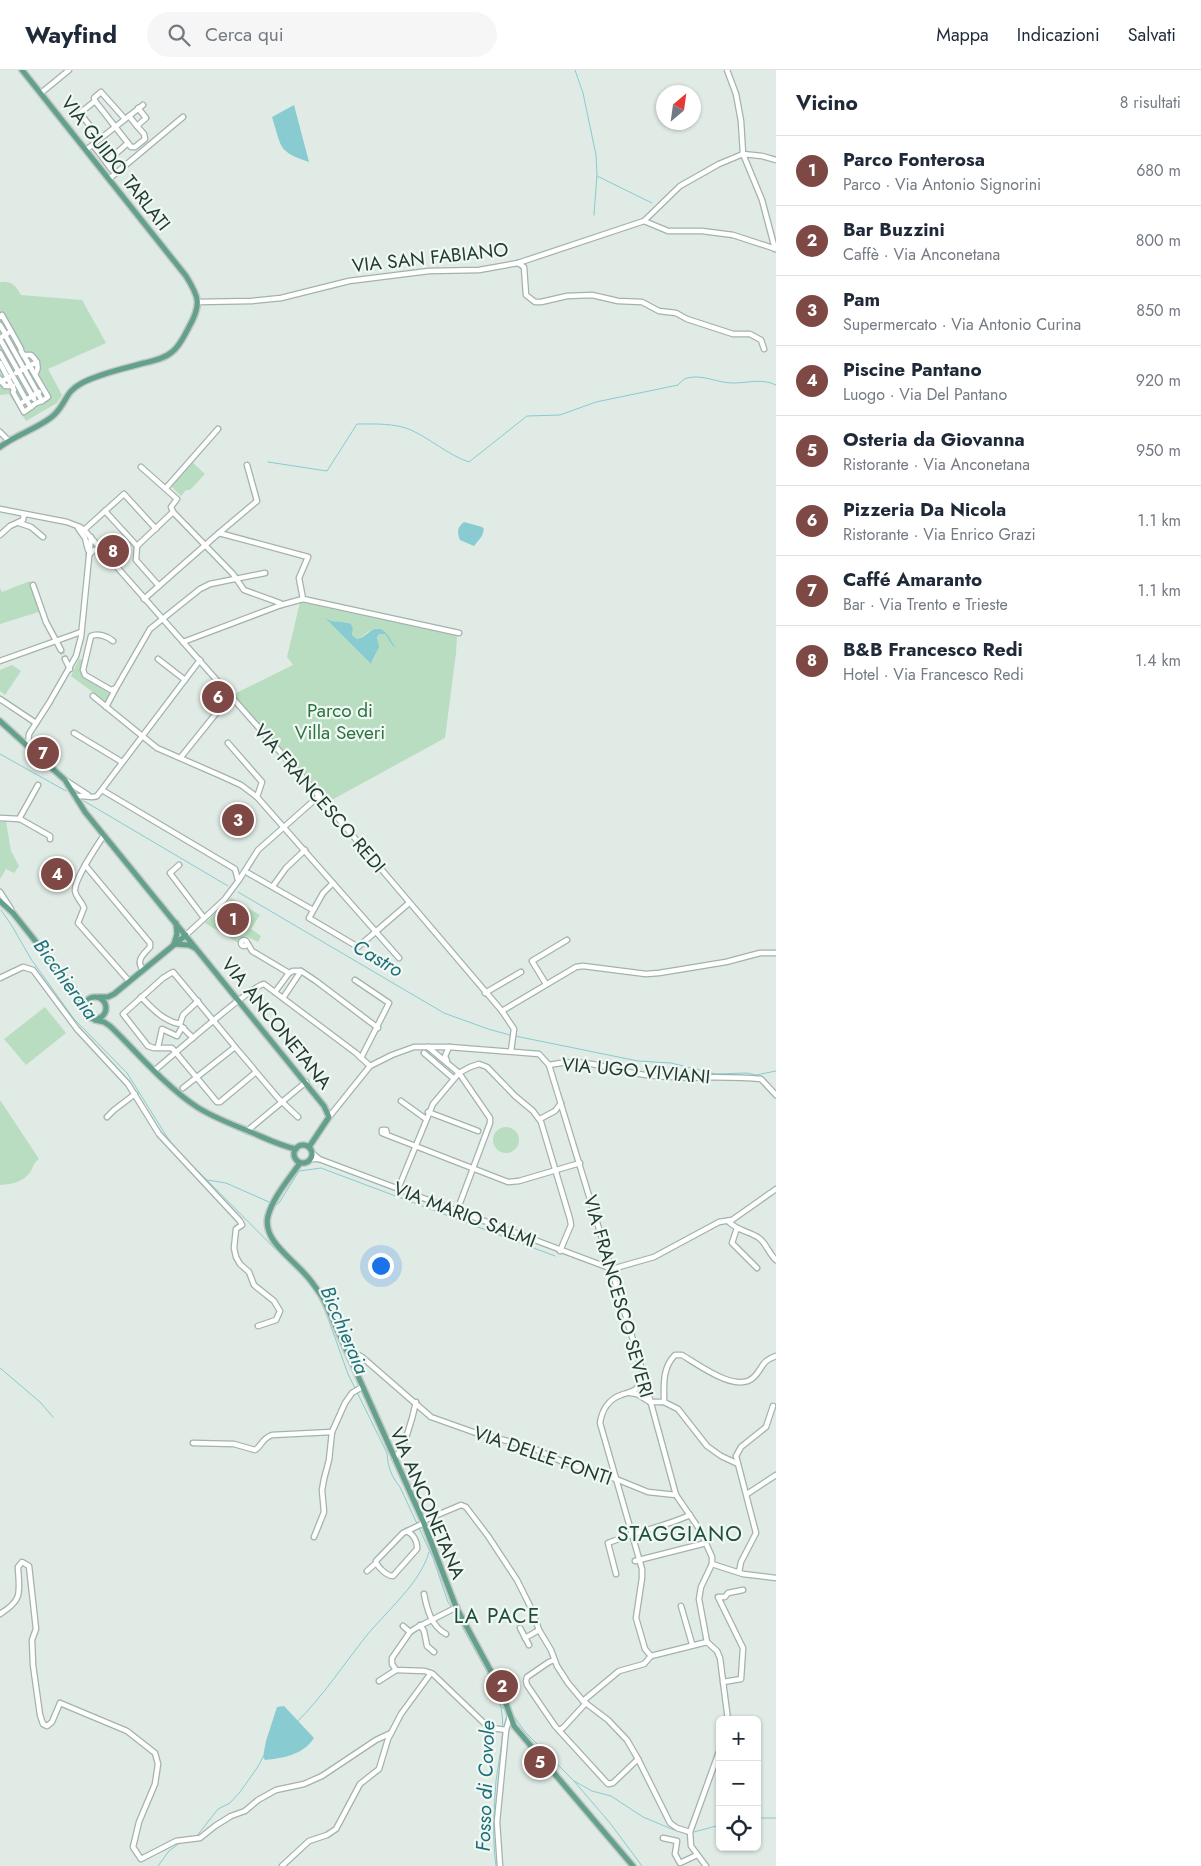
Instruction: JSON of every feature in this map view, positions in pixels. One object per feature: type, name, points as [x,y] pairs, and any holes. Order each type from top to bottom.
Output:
[{"type":"main road","name":"VIA GUIDO TARLATI","points":[[22,70],[167,252]]},
{"type":"main road","points":[[0,447],[8,440],[54,416],[73,388],[83,382],[160,359],[173,352],[184,337],[197,312],[198,302],[195,291],[186,276],[148,224],[120,192]]},
{"type":"main road","points":[[130,206],[148,224]]},
{"type":"main road","name":"VIA ANCONETANA","points":[[0,721],[65,780],[85,812],[324,1106],[329,1117],[308,1147]]},
{"type":"main road","points":[[0,901],[13,913],[76,992],[84,1006],[86,1016],[110,1026],[155,1070],[196,1106],[214,1116],[295,1151]]},
{"type":"main road","points":[[174,944],[177,930],[176,923]]},
{"type":"main road","points":[[84,1006],[88,999],[108,997],[114,994],[186,935]]},
{"type":"main road","points":[[174,944],[189,945],[197,948]]},
{"type":"main road","points":[[76,992],[88,999]]},
{"type":"main road","points":[[95,1020],[102,1017],[114,994]]},
{"type":"main road","points":[[99,998],[104,1001],[110,1026]]},
{"type":"main road","points":[[303,1145],[308,1147],[312,1153],[311,1159],[305,1164],[300,1163],[295,1159],[295,1151],[303,1145]]},
{"type":"main road","name":"VIA ANCONETANA","points":[[300,1163],[272,1204],[267,1224],[276,1244],[305,1274],[323,1298],[346,1348],[360,1388],[394,1458],[456,1607],[501,1690],[514,1726],[633,1866]]},
{"type":"street","points":[[41,93],[69,70]]},
{"type":"street","points":[[727,70],[736,94],[741,122],[743,154],[762,200],[776,249]]},
{"type":"street","points":[[95,101],[131,147],[135,147],[145,139],[144,134],[137,126],[126,118],[101,92],[94,98],[95,101],[80,113],[100,139]]},
{"type":"street","points":[[86,150],[140,106],[146,118],[137,126]]},
{"type":"street","points":[[109,179],[183,117]]},
{"type":"street","points":[[106,162],[128,144]]},
{"type":"street","points":[[93,145],[111,168]]},
{"type":"street","points":[[776,160],[743,154],[719,164],[680,186],[644,221],[668,231],[702,231],[733,235],[776,249]]},
{"type":"street","name":"VIA SAN FABIANO","points":[[198,302],[252,301],[281,298],[349,281],[428,271],[479,270],[518,263],[644,221]]},
{"type":"street","points":[[518,263],[524,267],[526,295],[535,302],[566,296],[592,295],[618,301],[642,302],[659,311],[676,313],[687,319],[734,334],[750,334],[761,340],[764,348]]},
{"type":"street","points":[[0,315],[2,315],[16,340],[24,369],[42,401]]},
{"type":"street","points":[[3,331],[10,329]]},
{"type":"street","points":[[3,331],[10,344],[30,366],[48,397],[24,412],[3,366],[0,339],[3,331]]},
{"type":"street","points":[[1,350],[16,340]]},
{"type":"street","points":[[1,350],[13,362],[36,403]]},
{"type":"street","points":[[3,366],[21,357],[31,355],[37,362],[37,369],[31,380],[20,387],[14,388],[7,386],[1,380],[37,362]]},
{"type":"street","points":[[3,366],[13,375],[31,407]]},
{"type":"street","points":[[20,404],[44,390]]},
{"type":"street","points":[[166,488],[218,430]]},
{"type":"street","points":[[0,432],[8,440]]},
{"type":"street","points":[[144,599],[257,501],[247,465]]},
{"type":"street","points":[[141,467],[177,498],[171,507],[174,512],[206,544],[244,590],[281,605]]},
{"type":"street","points":[[84,530],[124,494],[156,529]]},
{"type":"street","name":"VIA FRANCESCO REDI","points":[[0,509],[67,522],[84,530],[91,537],[319,796],[502,1011],[514,1029],[511,1051]]},
{"type":"street","points":[[105,511],[137,546]]},
{"type":"street","points":[[16,512],[15,518],[18,522],[31,527],[43,537]]},
{"type":"street","points":[[159,586],[136,560],[137,546],[174,512]]},
{"type":"street","points":[[0,535],[6,528],[24,520],[24,514]]},
{"type":"street","points":[[75,525],[85,538],[88,556]]},
{"type":"street","points":[[219,533],[308,557],[299,578],[303,599]]},
{"type":"street","points":[[28,746],[29,734],[70,669],[76,656],[81,632],[91,537]]},
{"type":"street","points":[[88,556],[94,550],[103,550]]},
{"type":"street","points":[[106,707],[146,635],[163,619],[200,589],[210,584],[265,573]]},
{"type":"street","points":[[33,585],[46,622],[61,650]]},
{"type":"street","points":[[183,642],[281,605],[303,599],[459,633]]},
{"type":"street","points":[[0,661],[81,632]]},
{"type":"street","points":[[113,641],[107,636],[91,636],[83,670],[85,675],[111,690],[116,688]]},
{"type":"street","points":[[65,659],[70,669]]},
{"type":"street","points":[[158,659],[184,680]]},
{"type":"street","points":[[75,797],[80,795],[93,798],[102,790],[200,660]]},
{"type":"street","points":[[93,696],[157,748],[241,786],[257,797],[399,958]]},
{"type":"street","points":[[180,757],[230,696]]},
{"type":"street","points":[[0,699],[36,723]]},
{"type":"street","points":[[74,732],[122,762]]},
{"type":"street","points":[[20,739],[29,734]]},
{"type":"street","points":[[228,743],[262,782],[257,797]]},
{"type":"street","points":[[65,780],[89,796]]},
{"type":"street","points":[[18,819],[38,785]]},
{"type":"street","points":[[102,790],[234,869],[238,875],[238,880]]},
{"type":"street","points":[[186,935],[224,900],[246,872],[247,866],[258,850],[319,796]]},
{"type":"street","points":[[0,818],[18,819],[50,836],[50,839]]},
{"type":"street","points":[[104,835],[75,887],[76,894],[84,908],[78,924],[129,982]]},
{"type":"street","points":[[273,886],[286,868],[305,850]]},
{"type":"street","points":[[179,865],[170,873],[204,918]]},
{"type":"street","points":[[85,866],[150,943],[150,948],[142,955],[140,960],[143,970]]},
{"type":"street","points":[[234,869],[247,866]]},
{"type":"street","points":[[246,872],[313,910]]},
{"type":"street","points":[[333,883],[323,893],[309,918],[358,947],[409,903]]},
{"type":"street","points":[[0,892],[13,913]]},
{"type":"street","points":[[546,984],[532,961],[567,940]]},
{"type":"street","points":[[246,945],[252,951],[289,973]]},
{"type":"street","points":[[502,1011],[576,967],[583,966],[646,974],[726,962],[760,953],[776,953]]},
{"type":"street","points":[[0,978],[23,967],[34,970],[76,1030],[116,1070],[135,1094],[159,1134],[205,1181],[240,1221],[242,1226],[236,1229],[234,1248],[236,1257],[240,1264],[249,1272],[254,1285],[274,1301],[280,1311],[276,1320],[258,1326]]},
{"type":"street","points":[[276,992],[289,973],[301,971],[378,1028]]},
{"type":"street","points":[[282,998],[301,971]]},
{"type":"street","points":[[256,1072],[218,1102],[171,1047],[148,1046],[123,1015],[124,1012],[173,972],[282,1103],[298,1117]]},
{"type":"street","points":[[485,993],[521,972]]},
{"type":"street","points":[[355,980],[389,1003],[378,1028],[361,1058]]},
{"type":"street","points":[[155,1070],[260,984],[264,984],[276,992],[370,1066]]},
{"type":"street","points":[[141,997],[172,1023],[180,1024],[193,1038]]},
{"type":"street","points":[[180,1024],[183,1016],[198,1001]]},
{"type":"street","points":[[158,1047],[162,1029],[177,1036],[181,1029],[184,1028]]},
{"type":"street","points":[[183,1088],[235,1046]]},
{"type":"street","points":[[329,1117],[370,1066],[414,1047],[449,1047],[538,1054],[549,1065]]},
{"type":"street","points":[[428,1047],[459,1072],[490,1118],[490,1123],[457,1211]]},
{"type":"street","points":[[440,1047],[448,1063]]},
{"type":"street","points":[[438,1055],[440,1047]]},
{"type":"street","points":[[445,1054],[449,1047]]},
{"type":"street","points":[[424,1053],[453,1078]]},
{"type":"street","name":"VIA UGO VIVIANI","points":[[549,1065],[560,1062],[579,1062],[597,1064],[647,1076],[761,1079],[776,1095]]},
{"type":"street","points":[[398,1189],[428,1112],[459,1072],[479,1064],[487,1067],[540,1119],[571,1225],[560,1251]]},
{"type":"street","name":"VIA FRANCESCO SEVERI","points":[[549,1065],[612,1269],[676,1495],[706,1542],[712,1557],[712,1564]]},
{"type":"street","points":[[248,1131],[306,1082]]},
{"type":"street","points":[[107,1117],[135,1094]]},
{"type":"street","points":[[401,1101],[426,1119]]},
{"type":"street","points":[[540,1119],[555,1112],[561,1103]]},
{"type":"street","points":[[428,1112],[478,1131]]},
{"type":"street","points":[[387,1135],[473,1169],[512,1182],[580,1163]]},
{"type":"street","name":"VIA MARIO SALMI","points":[[312,1153],[319,1159],[612,1269]]},
{"type":"street","name":"VIA MARIO SALMI","points":[[311,1159],[319,1159]]},
{"type":"street","points":[[612,1269],[654,1257],[719,1222],[728,1221],[776,1189]]},
{"type":"street","points":[[728,1221],[737,1228],[761,1240],[776,1260]]},
{"type":"street","points":[[737,1228],[732,1243],[757,1268]]},
{"type":"street","name":"VIA DELLE FONTI","points":[[346,1348],[362,1357],[431,1417],[476,1433],[531,1447],[565,1463],[616,1479],[648,1492],[676,1495]]},
{"type":"street","points":[[664,1402],[665,1373],[675,1355],[682,1355],[726,1380],[740,1383],[748,1382],[755,1376],[763,1362],[776,1356]]},
{"type":"street","points":[[636,1392],[643,1374]]},
{"type":"street","points":[[314,1537],[324,1512],[322,1490],[329,1460],[332,1432],[345,1403],[353,1392],[360,1388]]},
{"type":"street","points":[[647,1389],[620,1395],[610,1401],[601,1416],[602,1429],[632,1534],[642,1578],[636,1618],[645,1649],[651,1656]]},
{"type":"street","points":[[636,1392],[650,1402],[664,1402],[672,1405],[681,1412],[707,1446],[721,1456],[736,1463]]},
{"type":"street","points":[[394,1458],[398,1455],[401,1448],[416,1402]]},
{"type":"street","points":[[739,1572],[741,1562],[756,1533],[747,1494],[736,1463],[736,1456],[741,1447],[766,1427],[773,1406]]},
{"type":"street","points":[[194,1443],[234,1444],[255,1450],[265,1438],[272,1435],[332,1432]]},
{"type":"street","points":[[747,1494],[776,1475]]},
{"type":"street","points":[[367,1571],[403,1532],[462,1506],[466,1507],[517,1580],[532,1610],[539,1630],[552,1652],[554,1660],[568,1682],[584,1702],[617,1729],[638,1759],[670,1823],[677,1828],[690,1832]]},
{"type":"street","points":[[616,1574],[608,1543],[675,1522],[690,1515]]},
{"type":"street","points":[[376,1563],[389,1576],[393,1576],[417,1549],[413,1535],[407,1531]]},
{"type":"street","points":[[637,1561],[706,1542]]},
{"type":"street","points":[[0,1614],[18,1598],[20,1584],[18,1567],[24,1562],[29,1566],[36,1629],[32,1640],[33,1666],[43,1724],[47,1726],[52,1722],[60,1703],[127,1731],[155,1753],[158,1764],[155,1784],[139,1822],[133,1847],[142,1859],[176,1841],[200,1838],[215,1826],[244,1811],[276,1790],[304,1784],[322,1776],[376,1740],[391,1733]]},
{"type":"street","points":[[727,1716],[719,1654],[707,1642],[699,1595],[712,1564],[739,1572],[776,1578]]},
{"type":"street","points":[[723,1682],[741,1678],[743,1648],[718,1597],[725,1597],[728,1593],[743,1590]]},
{"type":"street","points":[[424,1594],[427,1610],[438,1630],[446,1634]]},
{"type":"street","points":[[681,1606],[692,1644]]},
{"type":"street","points":[[396,1670],[392,1664],[392,1658],[410,1632],[456,1607]]},
{"type":"street","points":[[420,1625],[424,1631],[427,1646],[434,1652]]},
{"type":"street","points":[[403,1626],[410,1632]]},
{"type":"street","points":[[520,1628],[529,1645]]},
{"type":"street","points":[[525,1638],[539,1630]]},
{"type":"street","points":[[559,1730],[563,1728],[584,1702],[619,1672],[644,1664],[651,1656],[692,1644],[707,1642]]},
{"type":"street","points":[[554,1660],[527,1677],[526,1681],[550,1720],[569,1743],[608,1784],[613,1783],[638,1759]]},
{"type":"street","points":[[379,1681],[396,1670],[431,1673],[484,1723],[503,1730]]},
{"type":"street","points":[[282,1866],[310,1841],[327,1835],[336,1829],[360,1784],[380,1769],[391,1733],[401,1714],[431,1673]]},
{"type":"street","points":[[500,1866],[497,1822],[503,1730],[510,1716]]},
{"type":"street","points":[[706,1866],[697,1855],[690,1841],[690,1832],[716,1760]]},
{"type":"street","points":[[663,1838],[677,1841],[675,1854],[680,1864],[697,1855]]},
{"type":"green space","points":[[0,282],[13,284],[21,295],[82,300],[106,343],[48,369],[62,395],[57,403],[26,421],[9,394],[0,395]]},
{"type":"green space","points":[[192,462],[205,474],[190,490],[186,490],[181,496],[171,486]]},
{"type":"green space","points":[[30,581],[42,611],[0,624],[0,588],[2,592]]},
{"type":"green space","name":"Parco di Villa Severi","points":[[300,602],[457,636],[445,738],[328,802],[232,695],[293,665],[287,657]],"holes":[[[326,619],[331,622],[347,622],[353,629],[352,635],[357,639],[377,628],[381,629],[397,647],[392,645],[385,634],[379,634],[374,660],[371,664]]]},
{"type":"green space","points":[[79,659],[84,660],[81,670],[84,677],[110,694],[105,701],[71,676]]},
{"type":"green space","points":[[12,665],[21,671],[5,695],[0,691],[0,670]]},
{"type":"green space","points":[[6,821],[11,851],[19,866],[14,873],[6,869],[0,879],[0,822]]},
{"type":"green space","points":[[231,898],[260,915],[251,929],[261,936],[258,942],[246,936],[239,938],[237,942],[205,923]]},
{"type":"green space","points":[[45,1007],[66,1033],[26,1065],[4,1039]]},
{"type":"green space","points":[[0,1100],[39,1159],[22,1180],[0,1185]]},
{"type":"green space","points":[[506,1127],[515,1131],[519,1140],[515,1149],[506,1153],[497,1149],[493,1140],[497,1131]]},
{"type":"water","points":[[294,105],[309,162],[291,155],[282,147],[272,117]]},
{"type":"water","points":[[464,522],[484,529],[482,536],[474,546],[460,540],[458,530]]},
{"type":"water","points":[[325,618],[351,624],[353,629],[352,635],[357,639],[374,629],[381,629],[398,648],[392,645],[385,634],[379,634],[377,638],[379,647],[371,664]]},
{"type":"water","points":[[284,1706],[314,1738],[304,1748],[292,1755],[265,1760],[263,1757],[266,1741],[277,1707]]},
{"type":"waterway","points":[[575,70],[583,93],[596,155],[597,174],[594,215]]},
{"type":"waterway","points":[[597,176],[652,203]]},
{"type":"waterway","points":[[268,462],[327,471],[357,424],[391,425],[411,430],[469,462],[527,416],[560,415],[596,402],[678,385],[684,379],[693,377],[727,383],[760,381],[776,385]]},
{"type":"waterway","name":"Castro","points":[[0,754],[66,791]]},
{"type":"waterway","name":"Castro","points":[[84,801],[228,886]]},
{"type":"waterway","name":"Castro","points":[[238,892],[444,1013],[510,1035]]},
{"type":"waterway","name":"Bicchieraia","points":[[1,910],[31,959],[74,1019],[127,1073],[167,1137],[179,1152],[309,1283]]},
{"type":"waterway","name":"Castro","points":[[515,1036],[638,1061],[671,1063],[716,1074],[747,1073],[756,1075],[776,1071]]},
{"type":"waterway","points":[[276,1205],[299,1171],[321,1168],[555,1256]]},
{"type":"waterway","points":[[207,1180],[226,1183],[269,1202]]},
{"type":"waterway","name":"Bicchieraia","points":[[313,1288],[324,1307],[348,1374],[387,1453],[390,1471],[400,1487],[433,1558],[448,1602],[452,1608]]},
{"type":"waterway","points":[[0,1368],[40,1402],[53,1417]]},
{"type":"waterway","points":[[297,1722],[325,1691],[367,1635],[411,1585],[419,1574],[429,1552]]},
{"type":"waterway","name":"Bicchieraia","points":[[454,1612],[487,1672],[501,1707],[505,1709]]},
{"type":"waterway","name":"Fosso di Covole","points":[[496,1866],[494,1813],[503,1725],[501,1708]]},
{"type":"waterway","points":[[511,1712],[525,1732],[574,1781],[610,1823],[642,1866]]},
{"type":"waterway","points":[[196,1837],[218,1809],[230,1803],[240,1792],[263,1757]]},
{"type":"waterway","points":[[574,1781],[592,1791],[611,1796],[643,1817],[674,1830]]},
{"type":"waterway","points":[[761,1818],[776,1818]]},
{"type":"waterway","points":[[694,1832],[716,1826]]},
{"type":"waterway","points":[[158,1866],[169,1851],[181,1842]]},
{"type":"tunnel","points":[[61,650],[65,659]]},
{"type":"place","name":"B&B Francesco Redi","points":[[113,551]]},
{"type":"place","name":"Pizzeria Da Nicola","points":[[218,697]]},
{"type":"place","name":"Caffé Amaranto","points":[[43,753]]},
{"type":"place","name":"Pam","points":[[238,820]]},
{"type":"place","name":"Piscine Pantano","points":[[57,874]]},
{"type":"place","name":"Parco Fonterosa","points":[[233,919]]},
{"type":"place","name":"Bar Buzzini","points":[[502,1686]]},
{"type":"place","name":"Osteria da Giovanna","points":[[540,1762]]},
{"type":"district","name":"STAGGIANO","points":[[680,1534]]},
{"type":"district","name":"LA PACE","points":[[497,1616]]}]
